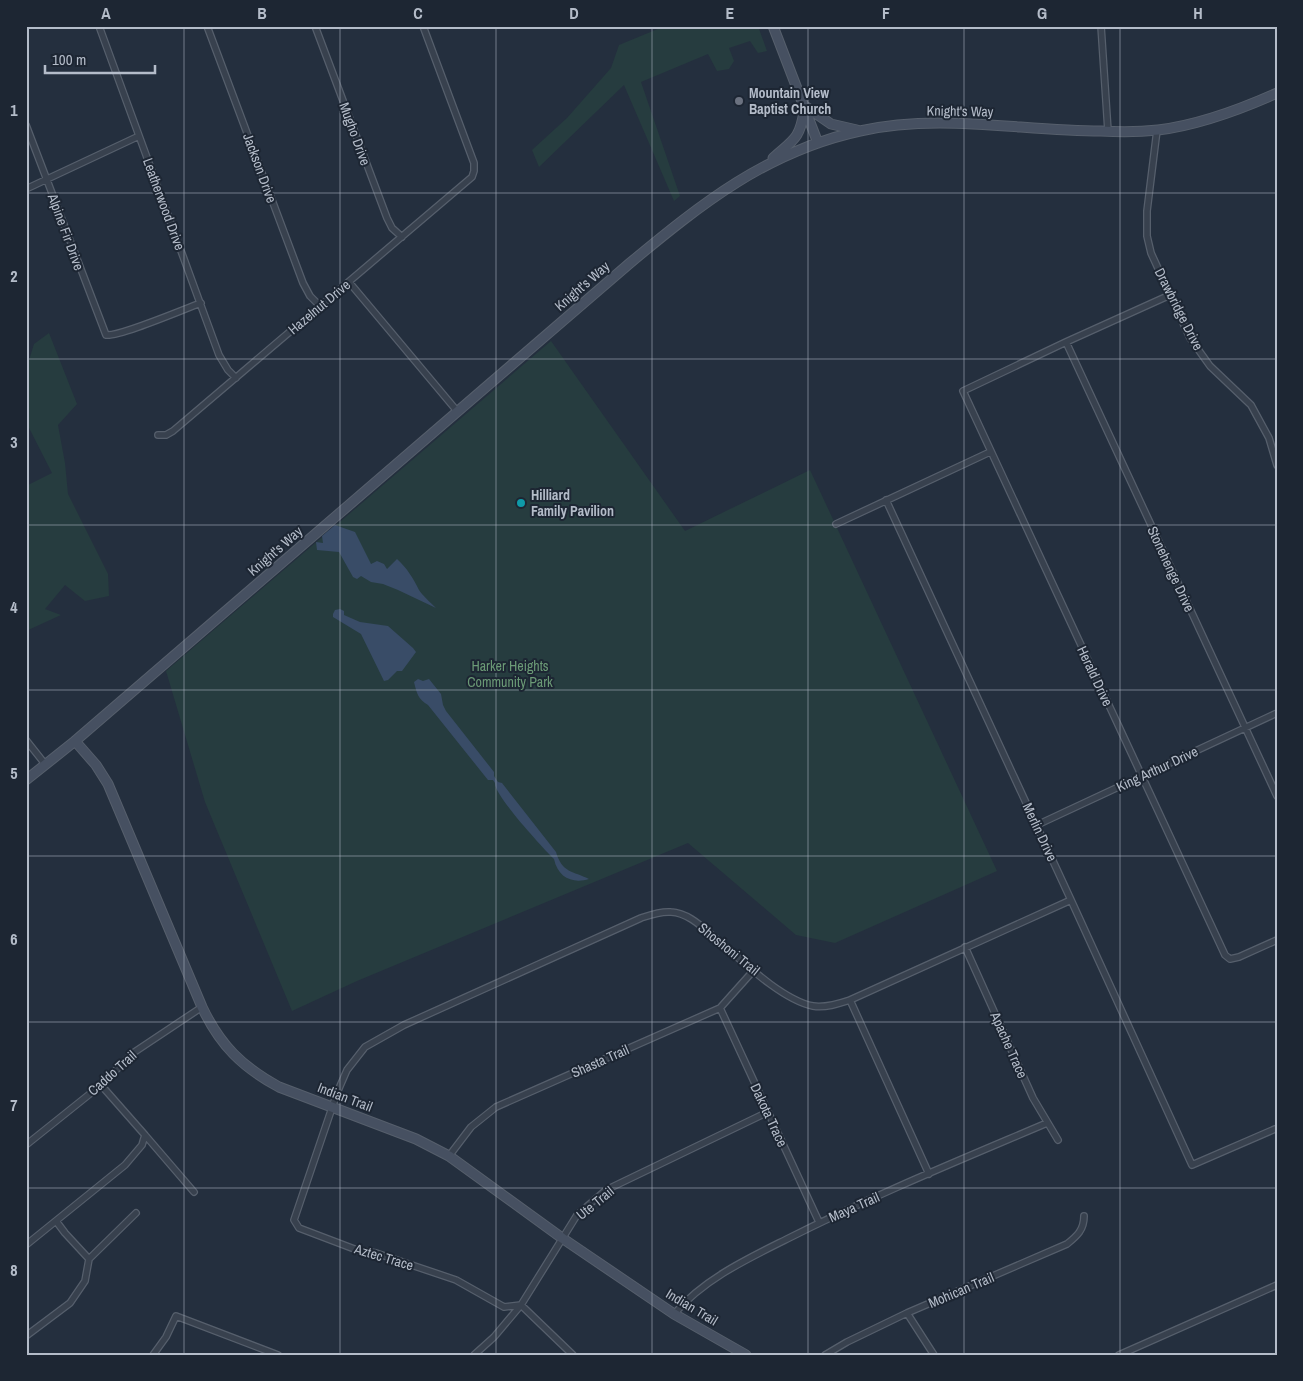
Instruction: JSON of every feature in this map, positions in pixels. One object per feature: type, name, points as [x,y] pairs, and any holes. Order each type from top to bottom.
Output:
[{"type":"main road","points":[[773,26],[818,143]]},
{"type":"main road","name":"Knight's Way","points":[[26,780],[75,741],[672,228],[725,188],[768,163],[818,143],[860,130],[890,126],[936,124],[1108,132],[1157,130],[1226,113],[1277,93]]},
{"type":"main road","points":[[803,106],[831,124],[860,130]]},
{"type":"main road","points":[[768,163],[796,138],[802,125],[803,106]]},
{"type":"main road","name":"Indian Trail","points":[[75,741],[96,765],[108,784],[202,1007],[211,1026],[233,1054],[250,1069],[279,1087],[416,1139],[449,1156],[562,1238],[674,1314],[746,1355]]},
{"type":"street","name":"Leatherwood Drive","points":[[99,26],[220,355],[228,370],[236,378]]},
{"type":"street","name":"Jackson Drive","points":[[207,26],[302,283],[310,296],[320,306]]},
{"type":"street","name":"Mugho Drive","points":[[315,26],[387,218],[392,228],[402,237]]},
{"type":"street","name":"Hazelnut Drive","points":[[158,435],[166,435],[173,431],[472,177],[474,163],[423,26]]},
{"type":"street","points":[[1101,26],[1108,132]]},
{"type":"street","name":"Alpine Fir Drive","points":[[26,125],[103,332],[109,336],[124,332],[201,302]]},
{"type":"street","name":"Drawbridge Drive","points":[[1157,130],[1147,211],[1147,236],[1151,253],[1190,338],[1200,353],[1251,405],[1269,438],[1277,465]]},
{"type":"street","points":[[26,189],[139,136]]},
{"type":"street","points":[[349,282],[457,411]]},
{"type":"street","points":[[1066,342],[1170,295]]},
{"type":"street","name":"Herald Drive","points":[[1066,342],[963,392],[1224,955],[1230,959],[1239,957],[1277,940]]},
{"type":"street","name":"Stonehenge Drive","points":[[1066,342],[1277,796]]},
{"type":"street","points":[[836,524],[990,452]]},
{"type":"street","name":"Merlin Drive","points":[[886,500],[1192,1165],[1275,1129]]},
{"type":"street","name":"King Arthur Drive","points":[[1037,825],[1277,713]]},
{"type":"street","points":[[26,740],[45,764]]},
{"type":"street","name":"Shoshoni Trail","points":[[333,1107],[337,1093],[351,1065],[365,1047],[379,1038],[641,918],[658,913],[671,912],[695,921],[776,987],[802,1003],[824,1006],[850,1000],[1071,900]]},
{"type":"street","name":"Apache Trace","points":[[965,948],[1033,1098],[1058,1140]]},
{"type":"street","name":"Shasta Trail","points":[[449,1156],[471,1127],[496,1106],[720,1008],[754,970]]},
{"type":"street","points":[[850,1000],[929,1174]]},
{"type":"street","name":"Caddo Trail","points":[[26,1145],[101,1084],[133,1054],[202,1007]]},
{"type":"street","name":"Dakota Trace","points":[[720,1008],[819,1222]]},
{"type":"street","points":[[101,1084],[194,1192]]},
{"type":"street","name":"Aztec Trace","points":[[333,1107],[294,1220],[299,1228],[357,1250],[376,1253],[456,1280],[504,1308],[521,1305]]},
{"type":"street","name":"Ute Trail","points":[[474,1355],[494,1337],[521,1305],[577,1215],[606,1190],[768,1112]]},
{"type":"street","name":"Maya Trail","points":[[674,1314],[691,1296],[713,1280],[748,1259],[819,1222],[1047,1123]]},
{"type":"street","points":[[26,1245],[124,1165],[142,1145],[145,1135]]},
{"type":"street","points":[[26,1336],[70,1303],[85,1281],[89,1259],[136,1213]]},
{"type":"street","name":"Mohican Trail","points":[[825,1355],[847,1342],[907,1313],[1067,1244],[1081,1231],[1084,1224],[1084,1216]]},
{"type":"street","points":[[56,1221],[89,1259]]},
{"type":"street","points":[[1119,1355],[1277,1285]]},
{"type":"street","points":[[521,1305],[572,1355]]},
{"type":"street","points":[[907,1313],[934,1355]]},
{"type":"street","points":[[153,1355],[166,1337],[176,1316],[278,1355]]},
{"type":"green space","points":[[665,26],[758,26],[767,51],[758,53],[750,41],[729,48],[734,61],[729,69],[717,71],[708,54],[641,82],[680,196],[674,201],[624,85],[539,167],[532,150],[567,118],[611,68],[619,45]]},
{"type":"green space","points":[[49,333],[77,404],[58,425],[68,494],[108,574],[109,596],[85,601],[65,585],[45,609],[61,615],[26,631],[26,486],[52,473],[26,422],[26,370],[34,344]]},
{"type":"green space","name":"Harker Heights Community Park","points":[[551,341],[685,531],[810,470],[997,871],[835,943],[796,935],[688,843],[357,981],[292,1011],[205,802],[166,671]]},
{"type":"water","points":[[335,525],[355,532],[371,564],[377,561],[384,564],[387,569],[397,559],[409,573],[420,592],[436,608],[383,584],[371,582],[361,576],[357,579],[353,577],[339,552],[317,550],[316,542],[323,543],[322,536]]},
{"type":"water","points":[[340,609],[344,611],[344,615],[360,622],[388,626],[413,648],[416,652],[402,671],[397,671],[388,680],[384,681],[361,634],[333,617],[335,610]]},
{"type":"water","points":[[418,679],[423,681],[429,679],[441,694],[446,711],[494,772],[498,782],[502,783],[556,852],[561,864],[565,868],[589,879],[572,880],[559,871],[554,859],[502,798],[493,780],[488,780],[428,705],[420,698],[414,682]]},
{"type":"place","name":"Mountain View Baptist Church","points":[[739,101]]},
{"type":"place","name":"Hilliard Family Pavilion","points":[[521,503]]}]
